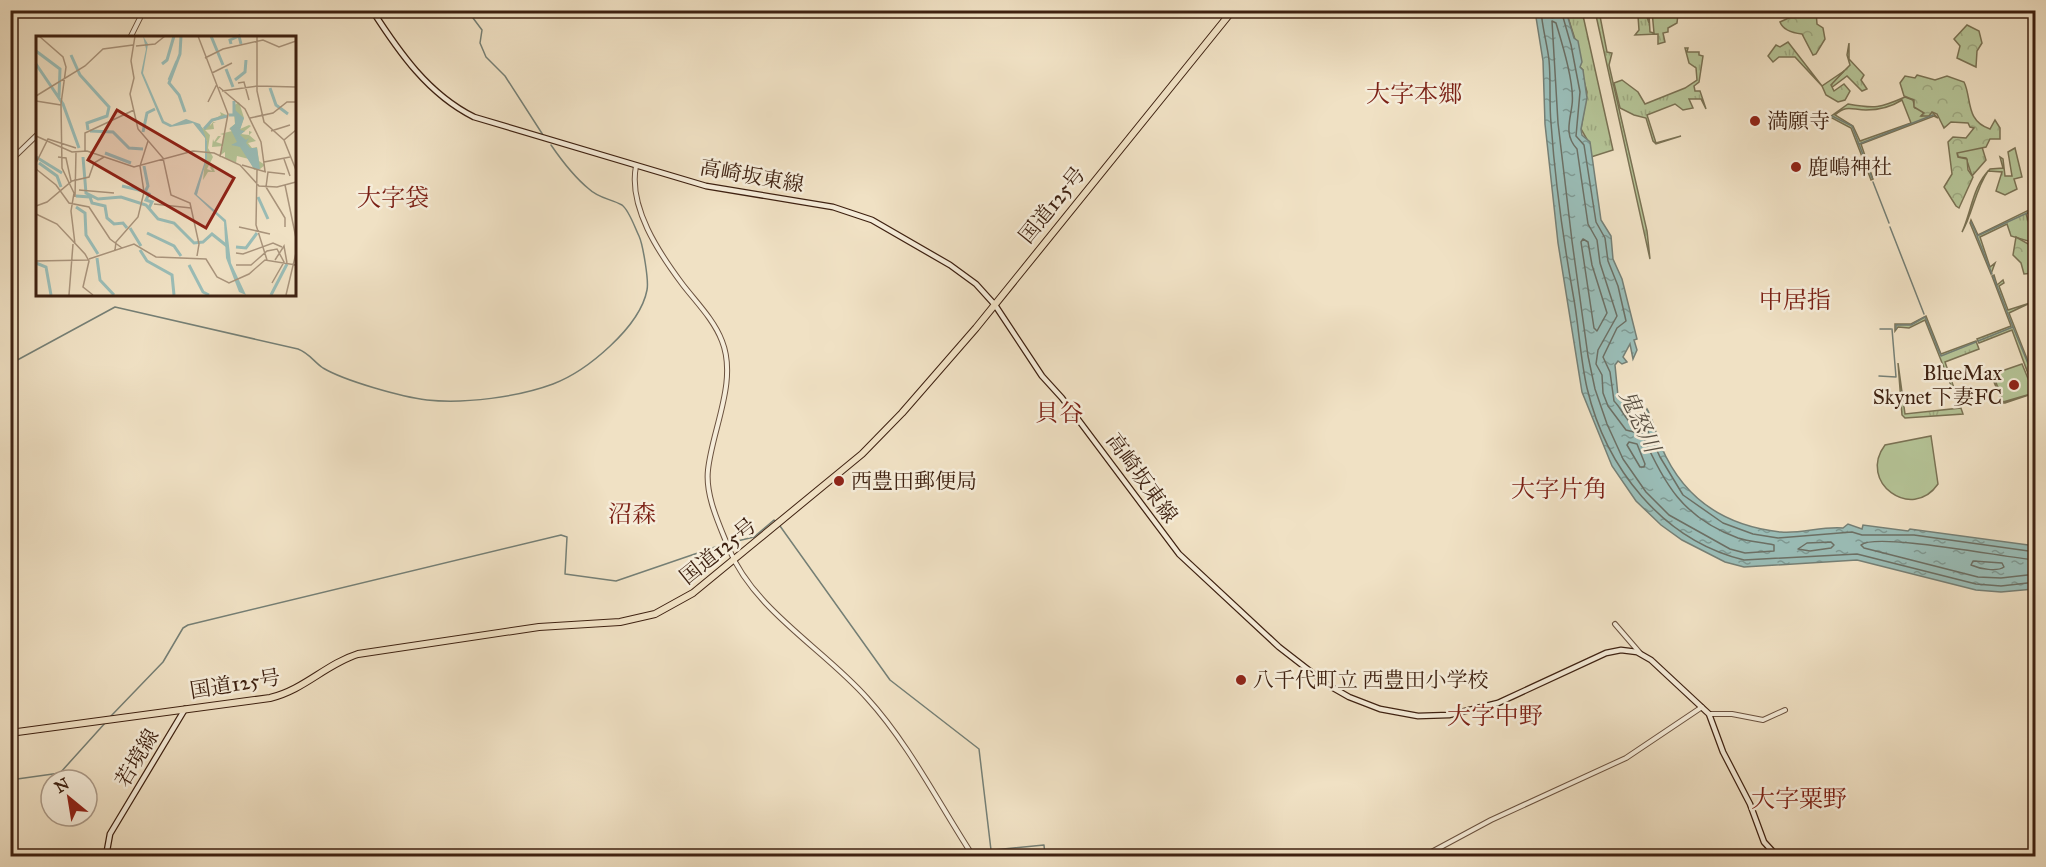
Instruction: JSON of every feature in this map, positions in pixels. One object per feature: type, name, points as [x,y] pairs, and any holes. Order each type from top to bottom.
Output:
[{"type":"highway","name":"国道125号","points":[[10,733],[185,710],[290,693],[343,660],[368,651],[539,627],[610,623],[640,618],[684,599],[735,560],[883,433],[994,305],[1233,10]]},
{"type":"main road","name":"高崎坂東線","points":[[372,10],[396,48],[418,74],[462,111],[492,124],[706,186],[833,207],[863,216],[963,273],[994,305],[1042,376],[1062,398],[1174,549],[1278,647],[1342,694],[1397,713],[1449,715],[1498,703],[1606,653],[1621,650],[1641,654]]},
{"type":"main road","points":[[1641,654],[1709,714],[1723,752],[1750,804],[1764,842],[1777,856]]},
{"type":"main road","name":"若境線","points":[[106,856],[110,834],[185,710]]},
{"type":"main road","points":[[168,711],[175,714],[177,722]]},
{"type":"street","points":[[131,36],[144,10]]},
{"type":"street","points":[[10,162],[36,136]]},
{"type":"street","points":[[636,166],[634,188],[639,208],[670,265],[714,326],[725,349],[725,382],[708,478],[711,496],[735,560],[784,621],[874,705],[973,856]]},
{"type":"street","points":[[1615,624],[1641,654]]},
{"type":"street","points":[[1424,856],[1491,820],[1622,760],[1702,707]]},
{"type":"street","points":[[1709,714],[1732,714],[1763,720],[1785,711]]},
{"type":"green space","points":[[1566,11],[1582,11],[1613,150],[1591,157],[1588,141],[1581,129],[1587,92],[1583,70],[1580,67],[1579,52]]},
{"type":"green space","points":[[1595,11],[1599,11],[1607,52],[1612,53],[1609,65],[1647,231],[1650,259]]},
{"type":"green space","points":[[1641,11],[1645,11],[1649,23],[1649,15],[1650,32],[1654,33],[1652,11],[1678,11],[1680,16],[1678,14],[1677,23],[1668,28],[1668,32],[1663,33],[1665,42],[1658,44],[1658,34],[1635,35],[1639,30],[1638,16],[1642,16]]},
{"type":"green space","points":[[1787,11],[1816,11],[1817,24],[1823,28],[1825,39],[1816,54],[1813,55],[1802,34],[1789,31],[1781,25],[1780,22],[1791,17]]},
{"type":"green space","points":[[1967,25],[1979,31],[1982,43],[1977,51],[1976,67],[1957,58],[1960,46],[1954,39]]},
{"type":"green space","points":[[1788,42],[1822,86],[1795,57],[1779,57],[1773,62],[1768,56],[1776,45],[1780,47]]},
{"type":"green space","points":[[1849,43],[1849,59],[1864,75],[1861,80],[1867,89],[1862,91],[1847,76],[1831,88],[1832,83],[1850,65],[1847,55]]},
{"type":"green space","points":[[1685,48],[1688,48],[1687,52],[1699,52],[1699,55],[1703,56],[1699,82],[1694,86],[1695,91],[1700,91],[1706,109],[1701,99],[1689,99],[1693,108],[1683,110],[1675,104],[1647,115],[1656,143],[1681,136],[1656,144],[1646,118],[1620,108],[1614,83],[1622,80],[1638,92],[1645,104],[1685,88],[1697,80],[1696,68],[1689,63]]},
{"type":"green space","points":[[1844,71],[1831,85],[1834,91],[1844,84],[1850,91],[1845,100],[1838,102],[1826,95],[1822,86]]},
{"type":"green space","points":[[1917,75],[1935,80],[1947,76],[1964,82],[1973,115],[1977,121],[1990,129],[1995,120],[2000,128],[2000,139],[1990,139],[1986,147],[1957,153],[1958,157],[1967,159],[1968,170],[1973,177],[1959,208],[1944,187],[1952,174],[1948,142],[1953,137],[1966,138],[1974,128],[1968,123],[1951,122],[1944,128],[1937,114],[1932,112],[1929,116],[1921,116],[1924,113],[1914,107],[1914,100],[1904,96],[1900,83],[1905,76],[1915,78]]},
{"type":"green space","points":[[1905,97],[1913,100],[1915,108],[1921,109],[1924,113],[1921,116],[1932,112],[1938,118],[1934,116],[1861,144],[1873,179],[1871,180],[1851,128],[1830,117],[1848,104],[1865,107],[1877,106]],"holes":[[[1902,100],[1911,123],[1860,141],[1853,126],[1835,115],[1850,108],[1876,109]]]},
{"type":"green space","points":[[1982,147],[1986,160],[1972,176],[1966,158],[1958,157],[1957,152]]},
{"type":"green space","points":[[2015,148],[2022,177],[2014,179],[2017,189],[2005,195],[1996,191],[2002,172],[1988,171],[2003,168],[2000,157],[2003,159],[2005,176],[2012,176],[2008,152]]},
{"type":"green space","points":[[1987,172],[1980,186],[1962,232],[1976,191]]},
{"type":"green space","points":[[2035,207],[2035,210],[2026,214],[2035,243],[2011,236],[2007,224],[1980,237],[1990,267],[1995,263],[1991,274],[1970,223],[1971,220],[1978,235]]},
{"type":"green space","points":[[2016,237],[2028,244],[2035,242],[2035,273],[2024,274],[2021,263],[2013,255]]},
{"type":"green space","points":[[1994,275],[1997,285],[2003,280],[2004,283],[1999,286],[2008,310],[2030,303],[2009,313],[2035,379],[2035,393],[2005,403],[2003,403],[1991,375],[1995,374],[1994,381],[2003,402],[2031,394],[2034,390],[2012,330],[1979,343],[1977,339],[2011,326],[1992,276]]},
{"type":"green space","points":[[1926,316],[1941,354],[1976,341],[1979,349],[1945,362],[1963,414],[1905,418],[1902,415],[1898,363],[1905,414],[1960,408],[1925,320],[1909,328],[1898,327],[1895,331],[1895,324],[1911,324]]},
{"type":"green space","name":"BlueMax Skynet下妻FC","points":[[2022,364],[2034,393],[2003,402],[1993,374]]},
{"type":"green space","points":[[1931,436],[1938,484],[1927,495],[1915,499],[1902,498],[1891,493],[1883,484],[1878,472],[1878,459],[1885,445]]},
{"type":"water","name":"鬼怒川","points":[[1535,11],[1566,11],[1574,38],[1578,41],[1582,62],[1580,67],[1583,70],[1587,98],[1582,135],[1590,142],[1601,220],[1611,236],[1613,259],[1622,279],[1637,339],[1634,340],[1637,350],[1633,359],[1630,344],[1623,357],[1627,362],[1622,364],[1618,361],[1615,365],[1618,396],[1637,420],[1640,415],[1643,418],[1647,409],[1661,446],[1681,481],[1708,506],[1724,516],[1760,529],[1796,532],[1843,528],[1848,524],[1862,529],[1863,525],[1908,531],[1910,529],[2035,546],[2035,589],[2001,592],[1976,590],[1857,560],[1744,567],[1725,562],[1682,540],[1661,525],[1636,501],[1612,466],[1582,392],[1558,243],[1545,124],[1543,61]]},
{"type":"waterway","points":[[467,10],[482,30],[480,43],[486,57],[505,76],[543,135]]},
{"type":"waterway","points":[[1859,144],[1933,115]]},
{"type":"waterway","points":[[1832,116],[1852,126],[1872,178]]},
{"type":"waterway","points":[[10,364],[115,307],[298,349],[323,368],[345,378],[374,388],[427,400],[458,401],[491,398],[524,393],[553,384],[581,369],[623,333],[642,304],[647,285],[641,241],[627,211],[622,205],[596,194],[583,184],[551,145]]},
{"type":"waterway","points":[[1873,182],[1889,223]]},
{"type":"waterway","points":[[1992,274],[1977,236],[2036,209]]},
{"type":"waterway","points":[[1971,222],[1977,235]]},
{"type":"waterway","points":[[1890,227],[1924,314]]},
{"type":"waterway","points":[[1993,276],[2013,327]]},
{"type":"waterway","points":[[1896,329],[1896,325],[1911,325],[1925,317],[1941,356],[1976,342]]},
{"type":"waterway","points":[[1978,341],[2013,327],[2036,383]]},
{"type":"waterway","points":[[1880,329],[1891,329]]},
{"type":"waterway","points":[[1879,376],[1896,377],[1892,329]]},
{"type":"waterway","points":[[729,543],[754,537],[774,520],[776,523]]},
{"type":"waterway","points":[[780,526],[890,680],[979,749],[991,850]]},
{"type":"waterway","points":[[111,716],[163,662],[183,628],[188,625],[561,535],[567,537],[565,574],[616,581],[724,544]]},
{"type":"waterway","points":[[10,780],[60,773],[106,722]]},
{"type":"waterway","points":[[974,852],[1044,845],[1045,856]]},
{"type":"waterway","points":[[936,856],[966,853]]},
{"type":"place","name":"満願寺","points":[[1755,121]]},
{"type":"place","name":"鹿嶋神社","points":[[1796,167]]},
{"type":"place","name":"BlueMax Skynet下妻FC","points":[[2014,385]]},
{"type":"place","name":"西豊田郵便局","points":[[839,481]]},
{"type":"place","name":"八千代町立 西豊田小学校","points":[[1241,680]]},
{"type":"district","name":"大字本郷","points":[[1414,94]]},
{"type":"district","name":"大字袋","points":[[393,198]]},
{"type":"district","name":"中居指","points":[[1795,300]]},
{"type":"district","name":"貝谷","points":[[1059,413]]},
{"type":"district","name":"大字片角","points":[[1559,489]]},
{"type":"district","name":"沼森","points":[[632,514]]},
{"type":"district","name":"大字中野","points":[[1495,716]]},
{"type":"district","name":"大字粟野","points":[[1799,799]]}]
